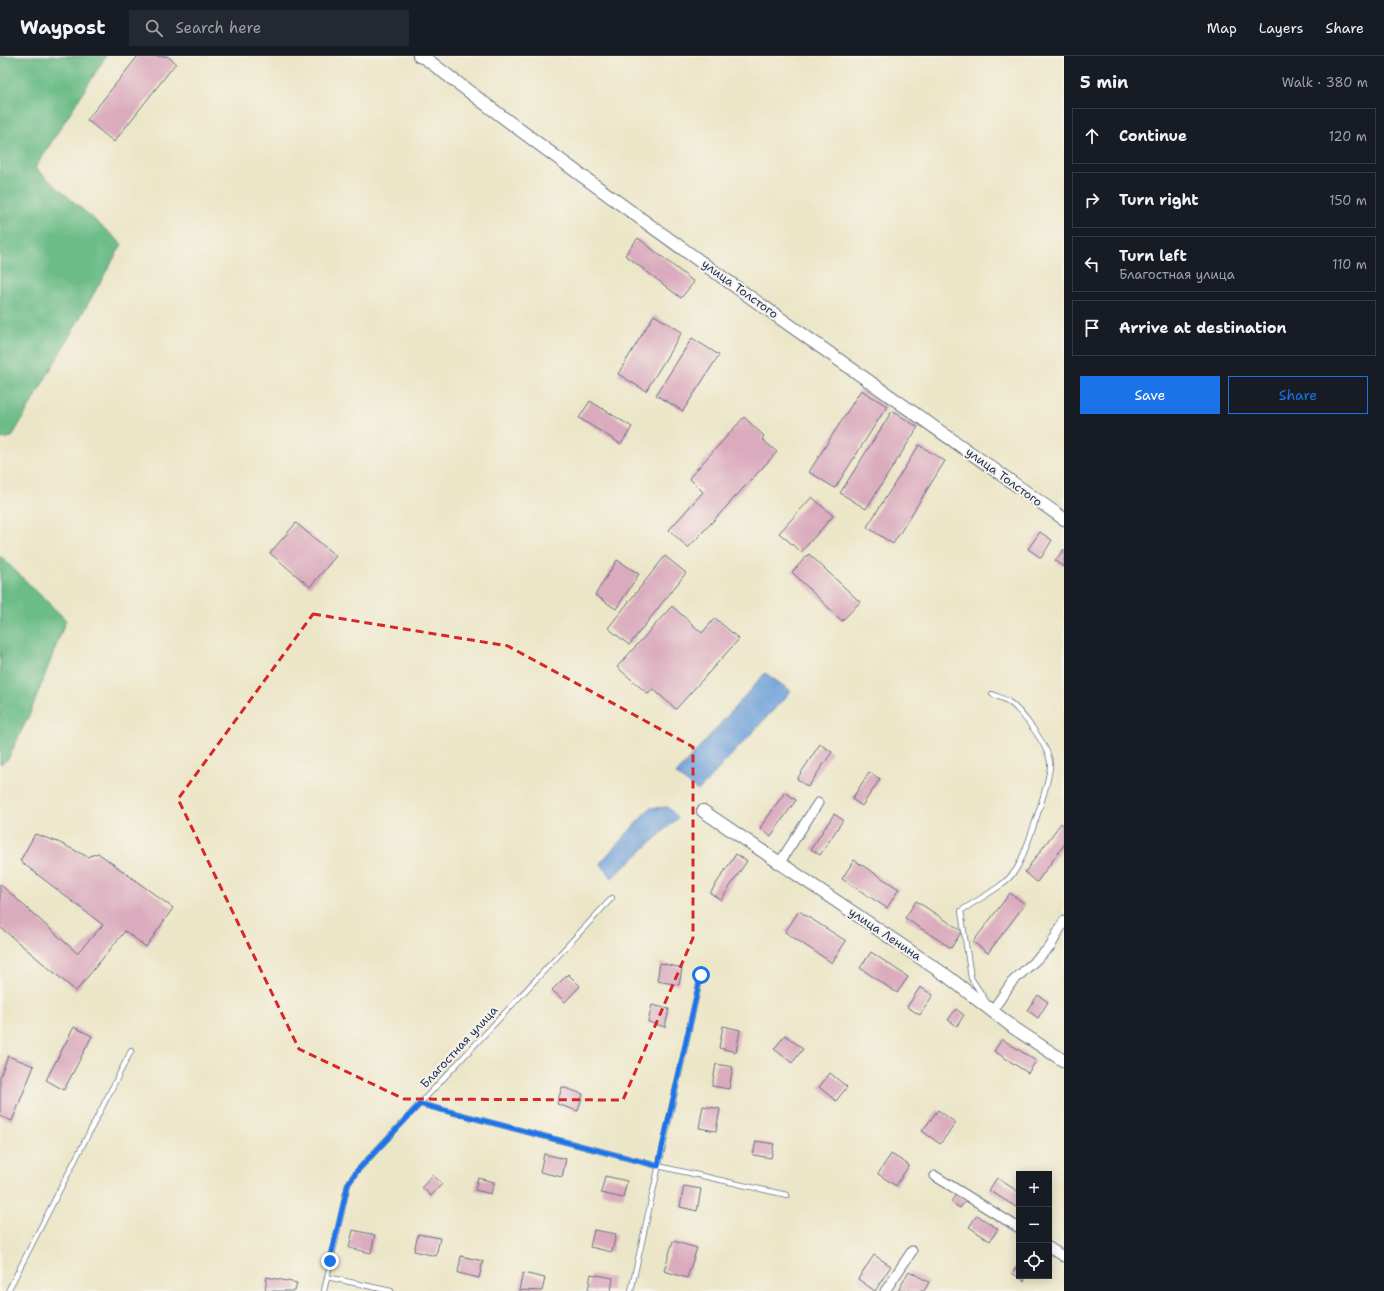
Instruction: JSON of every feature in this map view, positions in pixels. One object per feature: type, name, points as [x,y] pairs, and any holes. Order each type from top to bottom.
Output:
[{"type":"street","name":"улица Толстого","points":[[423,57],[492,110],[778,316],[1064,519]]},
{"type":"street","points":[[780,862],[818,803]]},
{"type":"street","name":"улица Ленина","points":[[703,811],[780,862],[869,925],[947,976],[1014,1028],[1064,1061]]},
{"type":"street","points":[[992,1010],[1012,982],[1050,947],[1064,921]]},
{"type":"street","points":[[935,1176],[1016,1226]]},
{"type":"street","points":[[1052,1249],[1064,1257]]},
{"type":"street","points":[[885,1291],[912,1251]]},
{"type":"lane","points":[[992,694],[1009,702],[1028,723],[1043,741],[1051,762],[1044,792],[1028,842],[1014,872],[996,888],[961,911],[971,978],[992,1010]]},
{"type":"lane","name":"Благостная улица","points":[[324,1291],[348,1184],[357,1171],[612,898]]},
{"type":"lane","points":[[631,1291],[701,975]]},
{"type":"lane","points":[[8,1291],[131,1051]]},
{"type":"lane","points":[[420,1104],[658,1166],[787,1195]]},
{"type":"lane","points":[[327,1276],[392,1291]]},
{"type":"highlighted area","points":[[313,614],[508,646],[693,747],[693,938],[623,1100],[404,1099],[299,1049],[178,799]]},
{"type":"green space","points":[[0,56],[106,56],[35,168],[122,244],[12,437],[0,439]]},
{"type":"green space","points":[[0,556],[66,620],[31,711],[8,759],[0,764]]},
{"type":"water","points":[[765,673],[791,691],[698,791],[676,774]]},
{"type":"water","points":[[668,807],[678,818],[612,878],[600,863],[650,808]]},
{"type":"building","points":[[138,56],[167,56],[176,63],[114,142],[87,120]]},
{"type":"building","points":[[638,238],[694,282],[681,298],[625,255]]},
{"type":"building","points":[[654,315],[682,332],[646,391],[618,374]]},
{"type":"building","points":[[692,338],[719,355],[683,411],[656,395]]},
{"type":"building","points":[[861,390],[887,406],[835,488],[809,472]]},
{"type":"building","points":[[590,401],[632,427],[621,444],[579,418]]},
{"type":"building","points":[[892,411],[918,427],[866,509],[840,493]]},
{"type":"building","points":[[744,417],[764,436],[762,439],[777,452],[688,548],[669,530],[703,492],[689,478]]},
{"type":"building","points":[[919,445],[945,461],[893,544],[867,527]]},
{"type":"building","points":[[812,497],[833,516],[801,552],[779,533]]},
{"type":"building","points":[[296,523],[336,556],[310,587],[270,553]]},
{"type":"building","points":[[1040,532],[1052,540],[1041,558],[1028,549]]},
{"type":"building","points":[[1064,549],[1064,567],[1055,561]]},
{"type":"building","points":[[809,554],[860,602],[842,621],[792,572]]},
{"type":"building","points":[[665,556],[686,573],[629,645],[608,628]]},
{"type":"building","points":[[617,560],[639,574],[616,609],[595,595]]},
{"type":"building","points":[[672,606],[702,633],[715,618],[739,639],[676,709],[653,689],[648,694],[617,667]]},
{"type":"building","points":[[820,744],[832,752],[808,787],[797,779]]},
{"type":"building","points":[[869,772],[880,779],[862,806],[852,799]]},
{"type":"building","points":[[785,792],[796,800],[771,836],[760,828]]},
{"type":"building","points":[[834,814],[843,820],[820,855],[811,849]]},
{"type":"building","points":[[1061,823],[1064,826],[1064,845],[1037,882],[1025,872]]},
{"type":"building","points":[[35,834],[58,842],[88,857],[98,853],[173,908],[146,947],[125,931],[76,991],[0,927],[0,884],[77,953],[103,925],[20,861]]},
{"type":"building","points":[[736,854],[747,861],[721,900],[710,893]]},
{"type":"building","points":[[854,860],[899,889],[887,908],[842,879]]},
{"type":"building","points":[[1010,893],[1025,904],[988,953],[973,942]]},
{"type":"building","points":[[916,901],[962,931],[951,948],[905,918]]},
{"type":"building","points":[[799,911],[846,941],[832,963],[785,932]]},
{"type":"building","points":[[871,952],[908,977],[897,993],[860,968]]},
{"type":"building","points":[[660,963],[682,968],[679,985],[657,981]]},
{"type":"building","points":[[568,974],[580,986],[565,1002],[552,990]]},
{"type":"building","points":[[920,987],[933,995],[920,1015],[907,1007]]},
{"type":"building","points":[[1038,995],[1048,1002],[1038,1018],[1027,1010]]},
{"type":"building","points":[[652,1005],[669,1009],[665,1027],[648,1022]]},
{"type":"building","points":[[956,1009],[964,1015],[957,1026],[948,1020]]},
{"type":"building","points":[[723,1026],[740,1030],[736,1052],[719,1048]]},
{"type":"building","points":[[74,1027],[92,1036],[64,1090],[46,1080]]},
{"type":"building","points":[[785,1035],[803,1049],[792,1063],[774,1049]]},
{"type":"building","points":[[1002,1039],[1036,1061],[1028,1073],[994,1051]]},
{"type":"building","points":[[8,1056],[34,1066],[12,1121],[0,1116],[0,1077]]},
{"type":"building","points":[[716,1064],[733,1067],[729,1089],[712,1086]]},
{"type":"building","points":[[830,1073],[847,1087],[836,1101],[819,1087]]},
{"type":"building","points":[[562,1087],[583,1094],[578,1111],[557,1104]]},
{"type":"building","points":[[703,1106],[720,1109],[716,1131],[699,1128]]},
{"type":"building","points":[[938,1110],[956,1123],[940,1144],[922,1131]]},
{"type":"building","points":[[756,1141],[774,1144],[771,1158],[753,1155]]},
{"type":"building","points":[[544,1154],[566,1159],[562,1177],[540,1172]]},
{"type":"building","points":[[891,1154],[909,1165],[896,1186],[878,1174]]},
{"type":"building","points":[[433,1175],[442,1184],[431,1196],[422,1187]]},
{"type":"building","points":[[605,1176],[627,1181],[623,1198],[601,1193]]},
{"type":"building","points":[[478,1178],[494,1182],[491,1194],[475,1190]]},
{"type":"building","points":[[997,1178],[1016,1190],[1016,1207],[989,1190]]},
{"type":"building","points":[[684,1186],[701,1189],[697,1211],[680,1207]]},
{"type":"building","points":[[956,1194],[966,1200],[960,1208],[951,1202]]},
{"type":"building","points":[[977,1215],[998,1229],[990,1241],[969,1227]]},
{"type":"building","points":[[353,1230],[375,1235],[371,1253],[349,1248]]},
{"type":"building","points":[[594,1230],[616,1234],[612,1252],[590,1247]]},
{"type":"building","points":[[418,1234],[440,1238],[436,1256],[414,1251]]},
{"type":"building","points":[[673,1241],[697,1248],[687,1278],[664,1271]]},
{"type":"building","points":[[874,1255],[891,1266],[875,1291],[858,1279]]},
{"type":"building","points":[[461,1256],[483,1261],[479,1278],[458,1273]]},
{"type":"building","points":[[1016,1267],[1016,1276],[1012,1273]]},
{"type":"building","points":[[909,1271],[929,1282],[924,1291],[898,1291]]},
{"type":"building","points":[[523,1273],[545,1278],[542,1291],[519,1290]]},
{"type":"building","points":[[591,1274],[613,1278],[611,1291],[588,1291]]},
{"type":"building","points":[[267,1277],[297,1283],[295,1291],[265,1291]]},
{"type":"route","points":[[330,1261],[348,1184],[357,1171],[420,1104],[658,1166],[701,975]]}]
